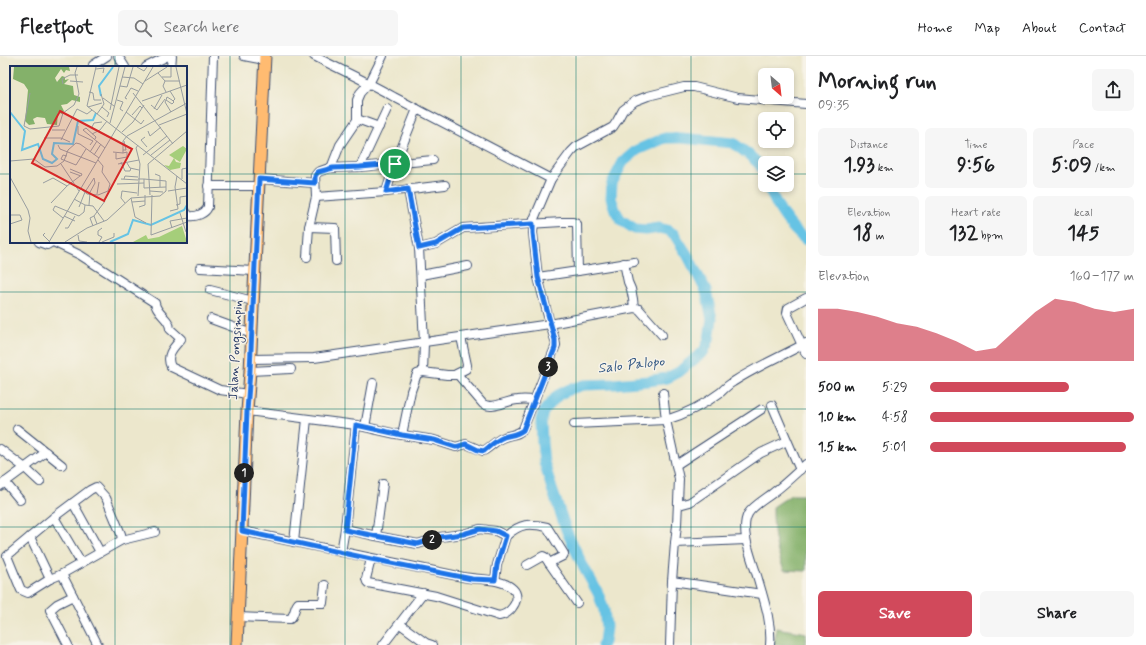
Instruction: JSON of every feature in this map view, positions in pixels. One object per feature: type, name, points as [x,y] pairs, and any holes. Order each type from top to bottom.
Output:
[{"type":"main road","name":"Jalan Pongsimpin","points":[[237,645],[264,58]]},
{"type":"street","points":[[93,65],[107,56]]},
{"type":"street","points":[[118,56],[124,66]]},
{"type":"street","points":[[147,66],[156,59],[168,56]]},
{"type":"street","points":[[171,66],[172,56]]},
{"type":"street","points":[[187,213],[189,216],[193,216],[203,213],[208,204],[213,56]]},
{"type":"street","points":[[244,56],[264,58]]},
{"type":"street","points":[[314,56],[369,83],[551,180]]},
{"type":"street","points":[[331,168],[340,145],[357,119],[358,98],[360,93],[369,83],[383,56]]},
{"type":"street","points":[[247,411],[356,425],[434,440],[456,447],[466,444],[483,452],[494,442],[503,437],[519,434],[524,429],[555,348],[555,340],[538,277],[533,224],[546,189],[571,152],[576,147],[613,127],[623,110],[635,101],[676,88],[691,87],[738,98],[806,104]]},
{"type":"street","points":[[360,167],[387,109]]},
{"type":"street","points":[[386,192],[395,164],[417,109]]},
{"type":"street","points":[[357,119],[379,127]]},
{"type":"street","points":[[307,257],[309,227],[316,197],[315,176],[318,172],[331,168],[360,167],[433,160]]},
{"type":"street","points":[[208,186],[259,183],[315,183]]},
{"type":"street","points":[[316,197],[386,192],[445,185]]},
{"type":"street","points":[[408,189],[419,248],[424,343],[423,372]]},
{"type":"street","points":[[419,248],[436,244],[463,228],[573,222],[577,224],[578,271]]},
{"type":"street","points":[[309,227],[335,228],[336,261]]},
{"type":"street","points":[[42,243],[47,245],[51,243]]},
{"type":"street","points":[[55,243],[87,259],[156,303],[156,308],[169,323],[170,329],[180,338],[169,357],[171,367],[220,390],[248,394]]},
{"type":"street","points":[[538,277],[634,262]]},
{"type":"street","points":[[624,263],[634,308]]},
{"type":"street","points":[[421,276],[468,266]]},
{"type":"street","points":[[200,268],[254,271]]},
{"type":"street","points":[[210,290],[253,301]]},
{"type":"street","points":[[806,298],[788,308],[786,311],[804,344],[806,354]]},
{"type":"street","points":[[251,359],[314,358],[550,324],[634,308],[638,309],[662,335]]},
{"type":"street","points":[[211,319],[252,334]]},
{"type":"street","points":[[402,435],[412,386],[417,374],[423,372],[447,375],[456,374],[466,369],[467,365],[461,337]]},
{"type":"street","points":[[574,424],[666,420],[697,407],[719,393],[735,380],[804,344]]},
{"type":"street","points":[[250,371],[291,369]]},
{"type":"street","points":[[456,374],[486,406],[517,400],[535,400]]},
{"type":"street","points":[[365,427],[373,383]]},
{"type":"street","points":[[663,393],[666,420],[676,465],[679,505],[678,525],[674,543],[670,645]]},
{"type":"street","points":[[770,645],[770,632],[762,594],[746,540],[745,525],[748,514],[753,508],[775,492],[803,467],[787,441],[772,405]]},
{"type":"street","points":[[676,465],[762,409]]},
{"type":"street","points":[[294,542],[307,419]]},
{"type":"street","points":[[342,552],[356,425]]},
{"type":"street","points":[[17,429],[62,466]]},
{"type":"street","points":[[679,505],[690,502],[761,453],[787,441]]},
{"type":"street","points":[[0,450],[25,468],[40,482]]},
{"type":"street","points":[[20,500],[2,484],[46,452]]},
{"type":"street","points":[[376,536],[383,484]]},
{"type":"street","points":[[122,540],[121,534],[106,498],[96,488],[90,490],[54,517],[7,556],[21,590],[28,593],[50,579],[62,574],[122,540],[154,532]]},
{"type":"street","points":[[73,503],[100,552]]},
{"type":"street","points":[[54,517],[81,563]]},
{"type":"street","points":[[495,580],[497,565],[506,536],[512,531],[527,524],[547,527],[564,554],[563,556],[549,563]]},
{"type":"street","points":[[345,530],[418,544],[440,537],[463,534],[480,529],[496,531],[506,536]]},
{"type":"street","points":[[242,531],[472,579],[495,580],[513,589],[517,597],[511,609],[500,616],[483,612],[446,598],[368,584],[366,579],[371,559]]},
{"type":"street","points":[[30,537],[50,579]]},
{"type":"street","points":[[674,543],[746,540]]},
{"type":"street","points":[[527,565],[543,556],[545,557],[577,603]]},
{"type":"street","points":[[62,574],[98,645]]},
{"type":"street","points":[[672,581],[762,594]]},
{"type":"street","points":[[238,617],[290,619],[298,603],[323,603],[325,585]]},
{"type":"street","points":[[383,645],[423,593]]},
{"type":"street","points":[[68,645],[50,610],[57,604],[74,596]]},
{"type":"street","points":[[400,624],[426,643],[432,645]]},
{"type":"green space","points":[[791,495],[806,495],[806,571],[784,570],[774,532],[773,507]]},
{"type":"green space","points":[[776,628],[806,633],[806,645],[773,645],[776,635]]},
{"type":"waterway","name":"Salo Palopo","points":[[602,645],[604,642],[606,627],[604,610],[598,593],[567,532],[544,462],[541,420],[543,412],[558,395],[570,389],[584,385],[648,381],[667,378],[679,372],[704,351],[709,339],[712,319],[706,291],[688,256],[674,234],[659,228],[646,230],[635,229],[621,220],[615,210],[611,198],[612,183],[623,162],[637,150],[665,138],[733,143],[758,163]]},
{"type":"waterway","name":"Salo Palopo","points":[[771,192],[788,222],[806,240]]},
{"type":"route","points":[[395,164],[386,192],[408,189],[419,248],[432,246],[445,240],[459,229],[463,228],[533,224],[538,277],[556,342],[524,429],[519,434],[501,438],[483,452],[466,444],[456,447],[434,440],[356,425],[345,530],[415,544],[480,529],[496,531],[506,536],[496,568],[495,580],[477,580],[242,531],[259,179],[315,183],[316,174],[329,168],[395,164]]}]
